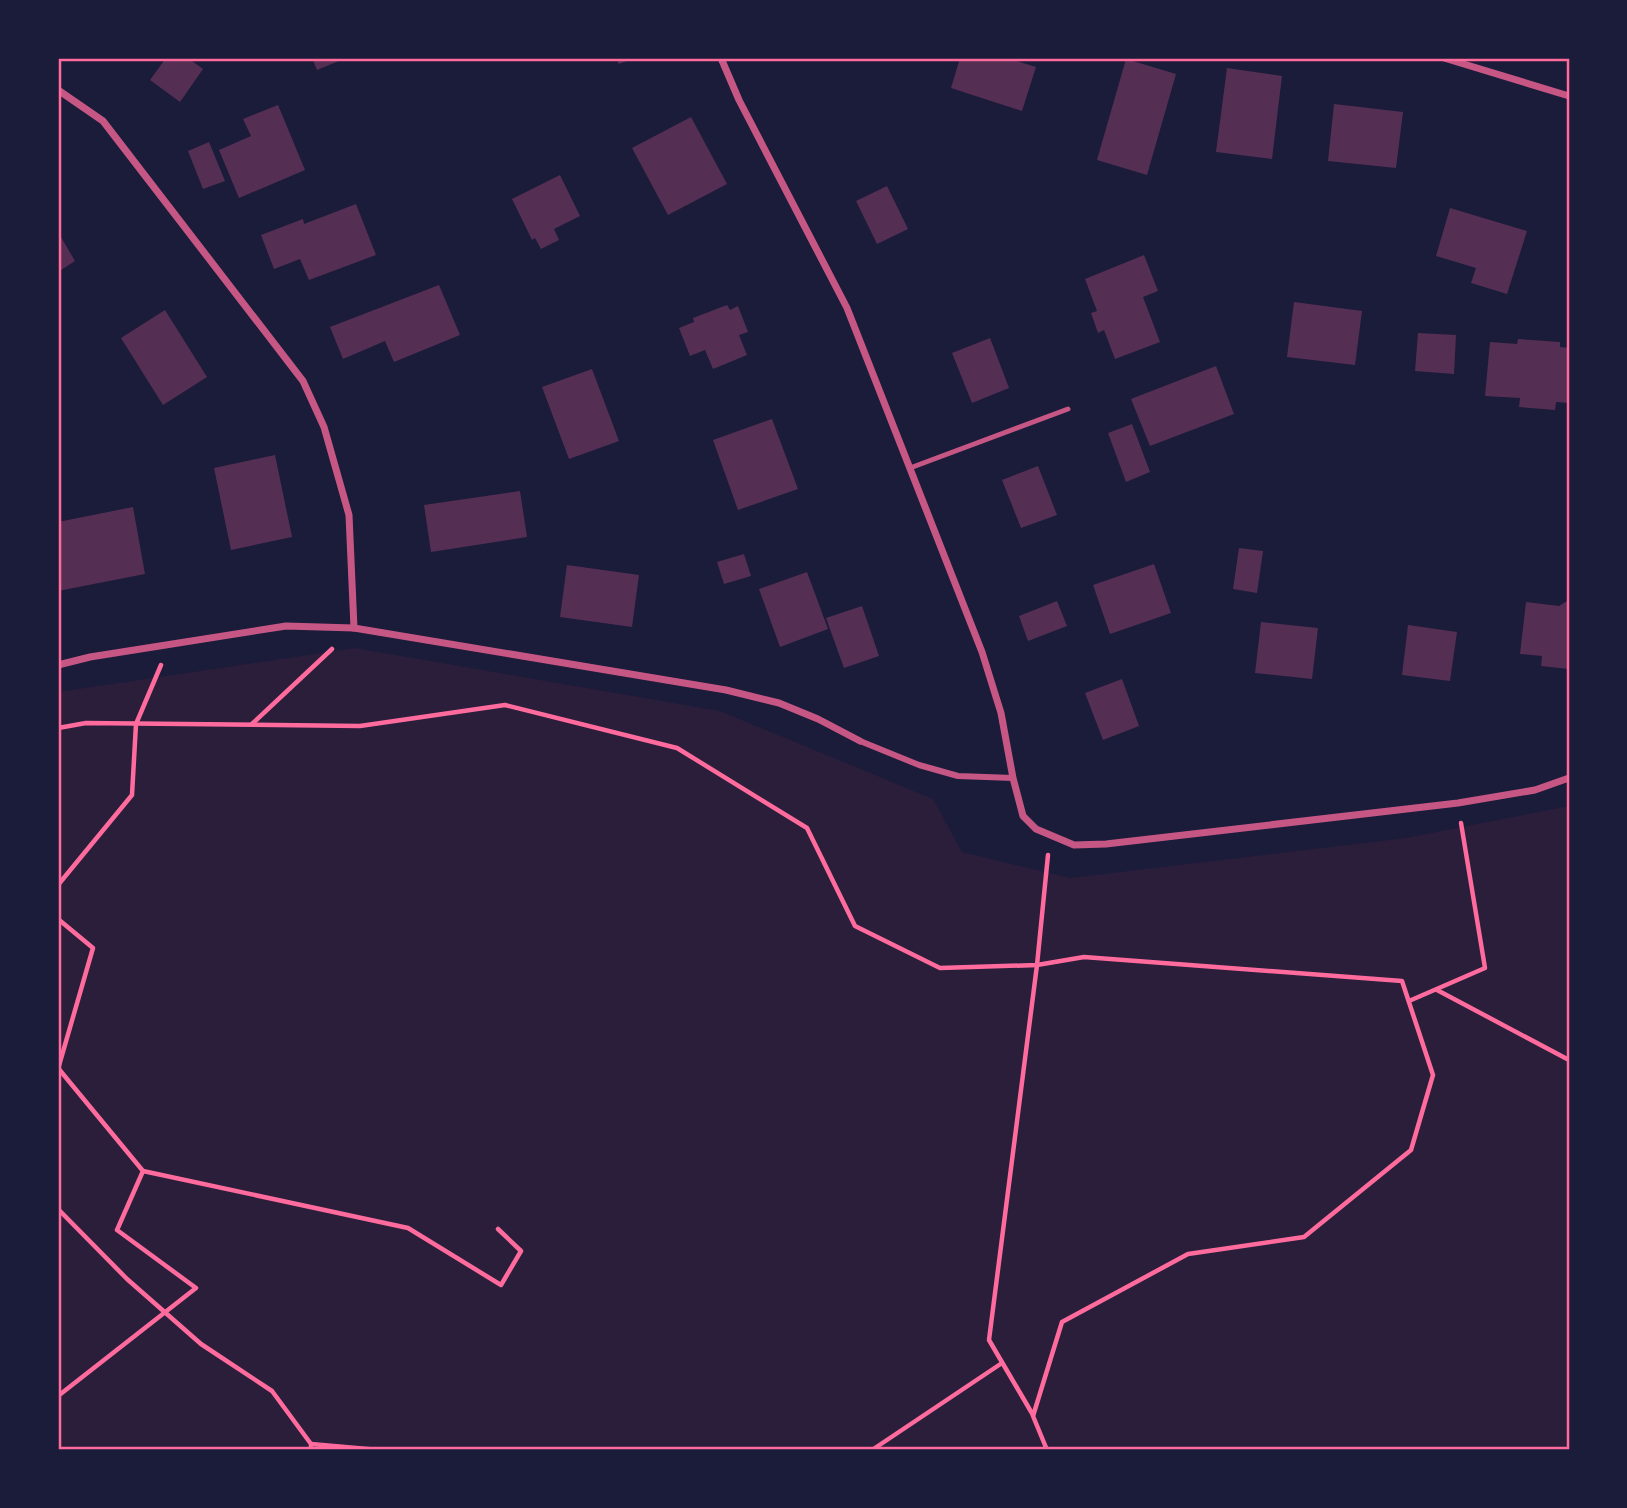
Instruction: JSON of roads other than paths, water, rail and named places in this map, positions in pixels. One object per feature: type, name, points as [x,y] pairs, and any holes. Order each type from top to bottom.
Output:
[{"type":"street","points":[[721,58],[739,100],[847,308],[982,652],[1001,713],[1023,816],[1035,829],[1074,845],[1106,844],[1458,803],[1535,790],[1569,778]]},
{"type":"street","points":[[1444,58],[1569,96]]},
{"type":"street","points":[[58,90],[103,121],[303,382],[324,428],[349,515],[354,628]]},
{"type":"street","points":[[58,665],[286,626],[354,628],[726,690],[779,703],[895,757],[958,776],[1013,778]]},
{"type":"lane","points":[[910,468],[1068,409]]}]
